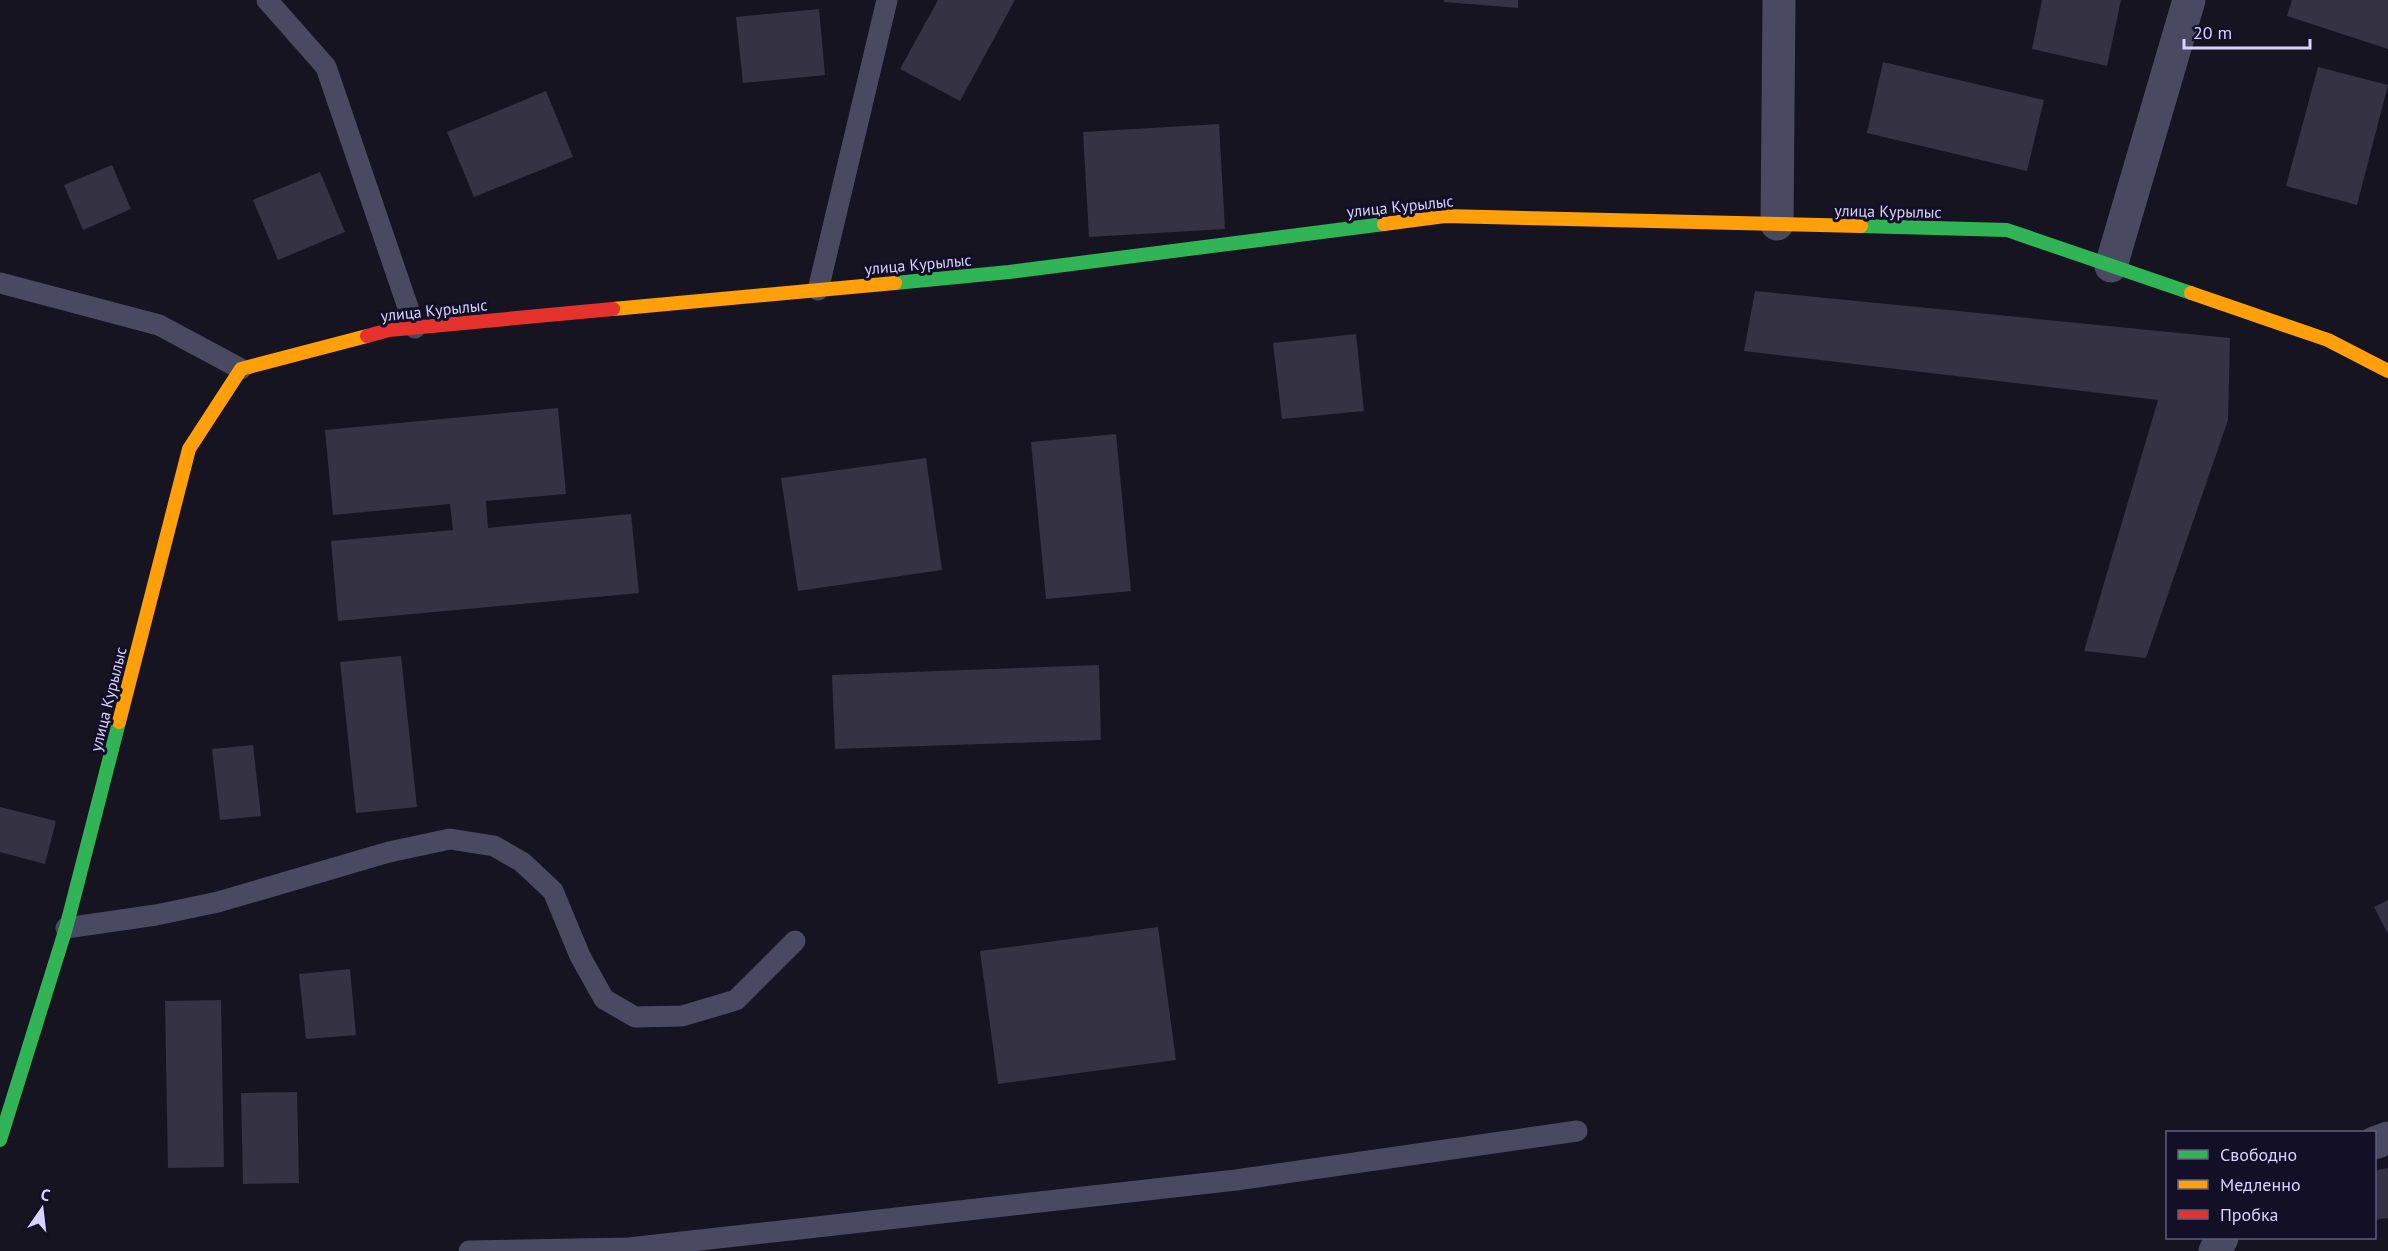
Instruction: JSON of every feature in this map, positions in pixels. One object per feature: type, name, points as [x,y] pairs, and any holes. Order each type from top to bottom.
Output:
[{"type":"street","points":[[1776,224],[1779,0]]},
{"type":"street","points":[[2111,266],[2189,0]]},
{"type":"street","name":"улица Курылыс","points":[[0,1140],[66,928],[189,449],[241,369],[389,330],[1009,272],[1445,216],[2007,230],[2328,340],[2388,371]]},
{"type":"lane","points":[[267,0],[326,67],[415,328]]},
{"type":"lane","points":[[818,290],[887,0]]},
{"type":"lane","points":[[0,283],[159,325],[241,369]]},
{"type":"lane","points":[[66,928],[156,915],[218,902],[389,852],[450,839],[494,846],[522,862],[553,891],[580,956],[604,999],[635,1017],[682,1016],[736,1000],[795,941]]},
{"type":"lane","points":[[469,1251],[628,1248],[1236,1180],[1577,1131]]},
{"type":"building","points":[[938,0],[1015,0],[960,101],[900,69]]},
{"type":"building","points":[[1444,0],[1518,0],[1518,8],[1444,2]]},
{"type":"building","points":[[2042,0],[2121,0],[2107,66],[2032,49]]},
{"type":"building","points":[[2292,0],[2388,0],[2388,49],[2287,16]]},
{"type":"building","points":[[819,9],[825,75],[743,83],[736,17]]},
{"type":"building","points":[[1883,62],[2044,100],[2027,171],[1867,133]]},
{"type":"building","points":[[2318,67],[2388,85],[2357,205],[2286,186]]},
{"type":"building","points":[[546,91],[573,157],[474,197],[447,132]]},
{"type":"building","points":[[1219,124],[1225,229],[1089,237],[1083,132]]},
{"type":"building","points":[[112,165],[131,209],[83,230],[64,185]]},
{"type":"building","points":[[320,172],[345,232],[278,260],[253,200]]},
{"type":"building","points":[[1755,291],[2230,338],[2228,420],[2146,658],[2084,651],[2158,400],[1744,351]]},
{"type":"building","points":[[1356,334],[1364,411],[1282,419],[1273,343]]},
{"type":"building","points":[[558,408],[566,494],[486,501],[488,528],[631,514],[639,593],[338,621],[331,541],[453,530],[450,504],[333,515],[325,430]]},
{"type":"building","points":[[1116,434],[1131,591],[1046,599],[1031,442]]},
{"type":"building","points":[[926,458],[942,570],[798,591],[781,478]]},
{"type":"building","points":[[401,656],[417,807],[356,813],[340,662]]},
{"type":"building","points":[[1099,665],[1101,740],[835,749],[832,675]]},
{"type":"building","points":[[253,745],[261,816],[220,820],[212,749]]},
{"type":"building","points":[[0,807],[56,821],[45,864],[0,852]]},
{"type":"building","points":[[2388,900],[2388,934],[2374,907]]},
{"type":"building","points":[[1158,927],[1176,1060],[998,1084],[980,951]]},
{"type":"building","points":[[350,969],[356,1035],[306,1039],[299,974]]},
{"type":"building","points":[[221,1000],[224,1167],[168,1168],[165,1001]]},
{"type":"building","points":[[297,1092],[299,1183],[243,1184],[241,1093]]},
{"type":"building","points":[[2388,1168],[2388,1218],[2376,1220],[2376,1171]]},
{"type":"traffic: fast","points":[[895,283],[1009,272],[1384,224]]},
{"type":"traffic: fast","points":[[1861,226],[2007,230],[2191,293]]},
{"type":"traffic: fast","points":[[0,1140],[66,928],[119,722]]},
{"type":"traffic: slow","points":[[1384,224],[1445,216],[1861,226]]},
{"type":"traffic: slow","points":[[613,309],[895,283]]},
{"type":"traffic: slow","points":[[2191,293],[2328,340],[2388,371]]},
{"type":"traffic: slow","points":[[119,722],[189,449],[241,369],[367,336]]},
{"type":"traffic: jam","points":[[367,336],[389,330],[613,309]]}]
